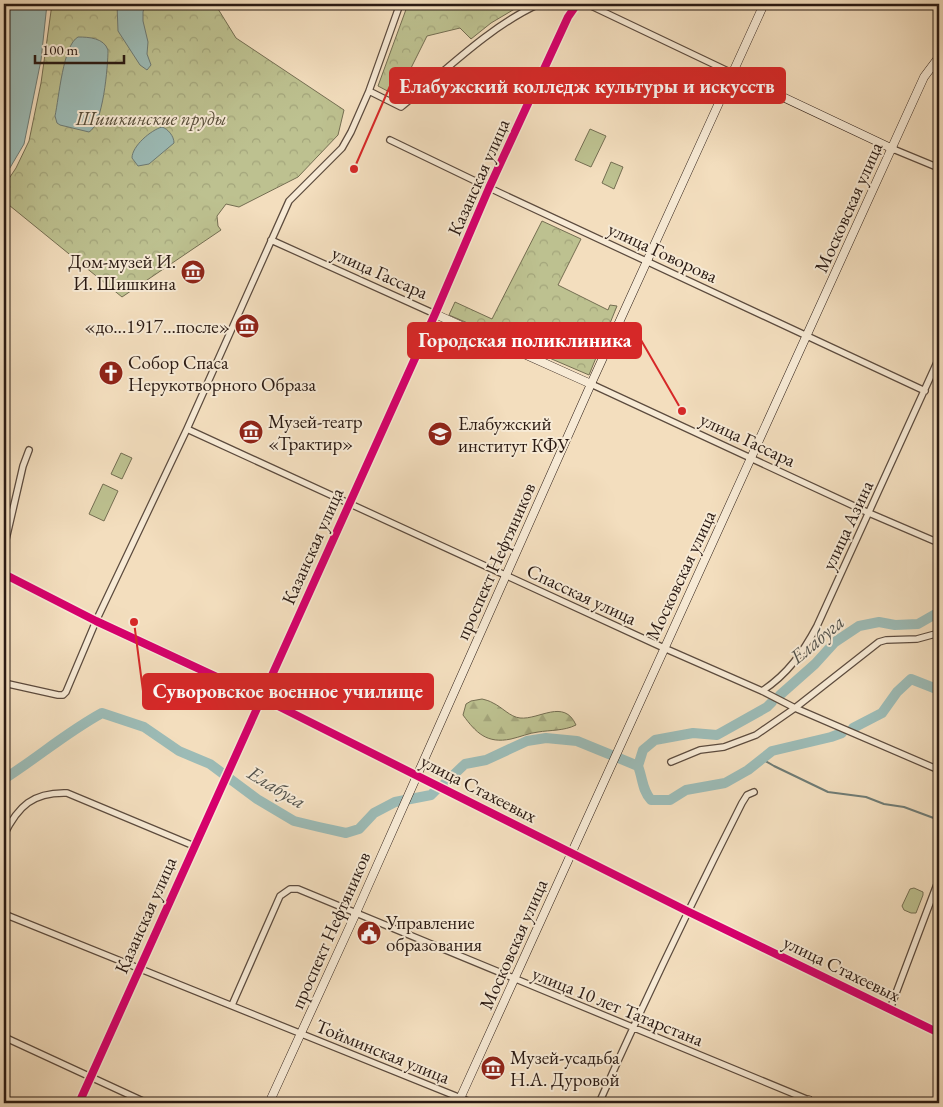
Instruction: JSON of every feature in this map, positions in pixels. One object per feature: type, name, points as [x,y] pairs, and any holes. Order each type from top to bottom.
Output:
[{"type":"main road","name":"Казанская улица","points":[[79,1103],[435,314],[489,188],[568,17],[577,4]]},
{"type":"main road","name":"проспект Нефтяников","points":[[269,1103],[418,776],[591,384],[764,4]]},
{"type":"main road","name":"Московская улица","points":[[460,1101],[924,78],[937,60]]},
{"type":"main road","points":[[732,73],[893,148]]},
{"type":"main road","name":"улица Гассара","points":[[435,314],[591,384]]},
{"type":"street","points":[[4,683],[58,696],[63,695],[69,687],[96,621],[187,429],[271,240],[294,195],[336,155],[351,132],[369,91],[400,4]]},
{"type":"street","points":[[369,91],[401,107],[492,33],[515,16],[539,4]]},
{"type":"street","points":[[587,4],[732,73]]},
{"type":"street","name":"улица Говорова","points":[[390,140],[925,391]]},
{"type":"street","points":[[893,148],[939,168]]},
{"type":"street","name":"улица Гассара","points":[[271,240],[435,314]]},
{"type":"street","name":"улица Азина","points":[[762,691],[776,682],[804,651],[939,358]]},
{"type":"street","name":"улица Гассара","points":[[591,384],[869,513],[939,543]]},
{"type":"street","name":"Спасская улица","points":[[187,429],[349,505],[762,691],[795,708],[939,770]]},
{"type":"street","points":[[4,548],[23,466],[30,450]]},
{"type":"street","name":"улица Стахеевых","points":[[4,574],[96,621],[262,698],[687,911],[939,1033]]},
{"type":"street","points":[[671,762],[700,750],[724,747],[756,735],[795,708],[880,642],[886,640],[917,639],[939,634]]},
{"type":"street","points":[[599,1103],[687,911],[742,803],[747,795],[754,792]]},
{"type":"street","points":[[4,835],[15,814],[24,804],[46,796],[67,793],[194,846]]},
{"type":"street","points":[[890,1009],[939,879]]},
{"type":"street","name":"улица 10 лет Татарстана","points":[[232,1005],[280,896],[286,890],[298,889],[811,1102]]},
{"type":"street","name":"Тойминская улица","points":[[4,914],[232,1005],[460,1101],[474,1103]]},
{"type":"street","points":[[4,1038],[147,1103]]},
{"type":"green space","name":"Шишкинские пруды","points":[[52,4],[215,4],[236,38],[344,110],[338,135],[298,177],[239,207],[226,204],[217,216],[218,226],[221,230],[122,297],[4,201],[4,186],[16,168],[29,141],[41,83]]},
{"type":"green space","points":[[408,4],[523,4],[491,23],[471,39],[460,28],[427,36],[397,96],[378,86]]},
{"type":"green space","points":[[590,129],[606,136],[591,167],[575,160]]},
{"type":"green space","points":[[611,162],[623,167],[614,189],[602,183]]},
{"type":"green space","points":[[542,221],[581,239],[558,285],[608,310],[610,305],[617,306],[589,375],[449,315],[455,302],[492,319]]},
{"type":"green space","points":[[121,453],[132,458],[122,479],[111,474]]},
{"type":"green space","points":[[103,484],[118,491],[104,521],[89,514]]},
{"type":"green space","points":[[482,699],[492,702],[513,716],[520,718],[558,711],[571,717],[576,725],[511,739],[495,740],[483,736],[463,715],[466,704]]},
{"type":"green space","points":[[914,888],[923,892],[923,895],[916,913],[911,913],[904,910],[902,906],[910,889]]},
{"type":"water","points":[[4,4],[47,4],[41,60],[24,144],[4,178]]},
{"type":"water","points":[[117,4],[145,4],[143,21],[148,42],[147,54],[151,65],[147,70],[140,65],[118,31]]},
{"type":"water","points":[[78,37],[100,41],[108,50],[106,81],[101,107],[94,127],[89,132],[60,125],[57,123],[55,116],[65,61],[73,42]]},
{"type":"water","points":[[162,127],[170,133],[174,143],[149,164],[138,166],[132,158],[135,149],[148,135]]},
{"type":"waterway","name":"Елабуга","points":[[780,695],[815,664],[835,642],[859,626],[879,622],[895,625],[918,624],[939,612]]},
{"type":"waterway","name":"Елабуга","points":[[853,728],[882,713],[897,692],[911,679],[939,690]]},
{"type":"waterway","points":[[638,766],[643,750],[655,740],[693,733],[717,735],[767,707],[772,702]]},
{"type":"waterway","name":"Елабуга","points":[[4,779],[77,728],[102,713],[144,727],[179,751],[210,764],[257,799],[294,821],[319,827],[346,833],[359,829],[374,813],[395,802],[431,795],[436,790]]},
{"type":"waterway","name":"Елабуга","points":[[444,784],[465,764],[486,760],[527,741],[546,738],[577,741],[638,766],[644,788],[651,800],[670,800],[686,790],[725,783],[748,770],[772,751],[842,733]]},
{"type":"waterway","points":[[762,759],[828,792],[866,797],[884,804],[904,807],[939,820]]},
{"type":"cycle path","points":[[79,1103],[435,314],[489,188],[568,17],[577,4]]},
{"type":"cycle path","points":[[4,574],[96,621],[262,698],[687,911],[939,1033]]},
{"type":"place","name":"Елабужский колледж культуры и искусств","points":[[354,169]]},
{"type":"place","name":"Дом-музей И. И. Шишкина","points":[[193,272]]},
{"type":"place","name":"«до...1917...после»","points":[[247,326]]},
{"type":"place","name":"Собор Спаса Нерукотворного Образа","points":[[111,373]]},
{"type":"place","name":"Городская поликлиника","points":[[682,411]]},
{"type":"place","name":"Музей-театр «Трактир»","points":[[251,432]]},
{"type":"place","name":"Елабужский институт КФУ","points":[[440,434]]},
{"type":"place","name":"Суворовское военное училище","points":[[134,622]]},
{"type":"place","name":"Управление образования","points":[[369,933]]},
{"type":"place","name":"Музей-усадьба Н.А. Дуровой","points":[[493,1068]]}]
